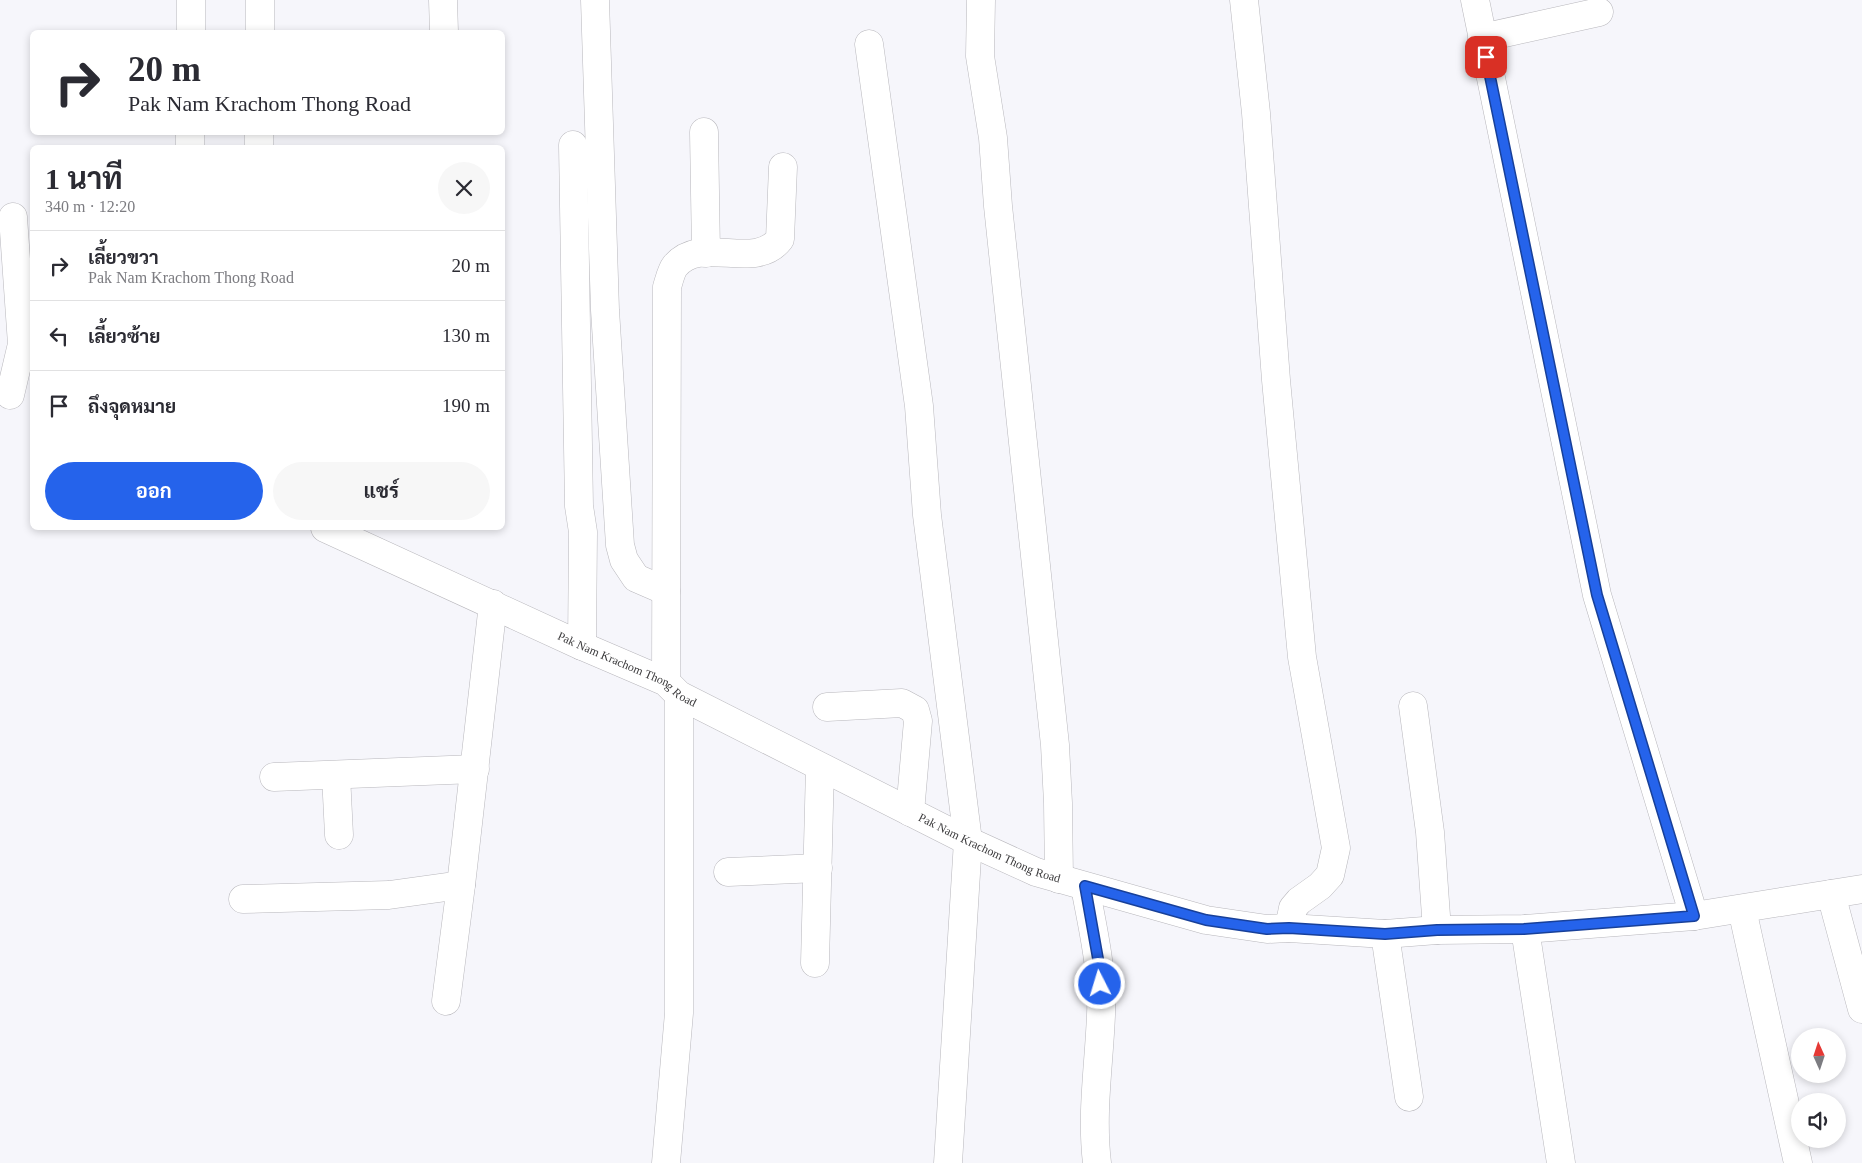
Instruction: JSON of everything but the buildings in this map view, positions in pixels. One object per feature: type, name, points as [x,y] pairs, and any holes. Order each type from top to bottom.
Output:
[{"type":"street","points":[[191,0],[191,30]]},
{"type":"street","points":[[260,0],[260,30]]},
{"type":"street","points":[[443,0],[444,30]]},
{"type":"street","points":[[595,0],[605,310],[620,545],[624,560],[636,578],[666,591]]},
{"type":"street","points":[[982,0],[980,56],[993,138],[998,206],[1055,744],[1059,879]]},
{"type":"street","points":[[1244,0],[1256,114],[1276,380],[1302,657],[1336,848],[1330,875],[1320,886],[1292,908],[1289,928]]},
{"type":"street","points":[[1474,0],[1597,595],[1694,916]]},
{"type":"street","points":[[1482,38],[1599,12]]},
{"type":"street","points":[[868,44],[919,406],[926,515],[968,841],[948,1163]]},
{"type":"street","points":[[704,132],[706,253]]},
{"type":"street","points":[[573,145],[579,506],[583,532],[582,646]]},
{"type":"street","points":[[666,1163],[679,1013],[673,688],[666,591],[667,287],[674,267],[684,257],[706,253],[761,254],[774,247],[780,239],[783,167]]},
{"type":"street","points":[[13,217],[22,344],[14,397]]},
{"type":"street","name":"Pak Nam Krachom Thong Road","points":[[329,530],[673,688],[910,812],[1036,872],[1206,920],[1267,929],[1289,928],[1385,934],[1437,930],[1524,929],[1694,916],[1862,890]]},
{"type":"street","points":[[446,1001],[475,769],[493,604]]},
{"type":"street","points":[[827,707],[902,703],[915,710],[918,721],[910,812]]},
{"type":"street","points":[[1413,706],[1430,832],[1437,930]]},
{"type":"street","points":[[815,963],[820,766]]},
{"type":"street","points":[[274,777],[475,769]]},
{"type":"street","points":[[336,775],[339,834]]},
{"type":"street","points":[[728,872],[818,868]]},
{"type":"street","points":[[242,899],[389,894],[461,885]]},
{"type":"street","points":[[1085,886],[1100,978],[1101,1014],[1093,1124],[1097,1163]]},
{"type":"street","points":[[1831,894],[1862,1009]]},
{"type":"street","points":[[1742,909],[1798,1163]]},
{"type":"street","points":[[1524,929],[1561,1163]]},
{"type":"street","points":[[1385,934],[1409,1097]]},
{"type":"route","points":[[1100,984],[1100,970],[1085,886],[1206,920],[1267,929],[1289,928],[1385,934],[1437,930],[1524,929],[1694,916],[1597,595],[1486,57]]}]
